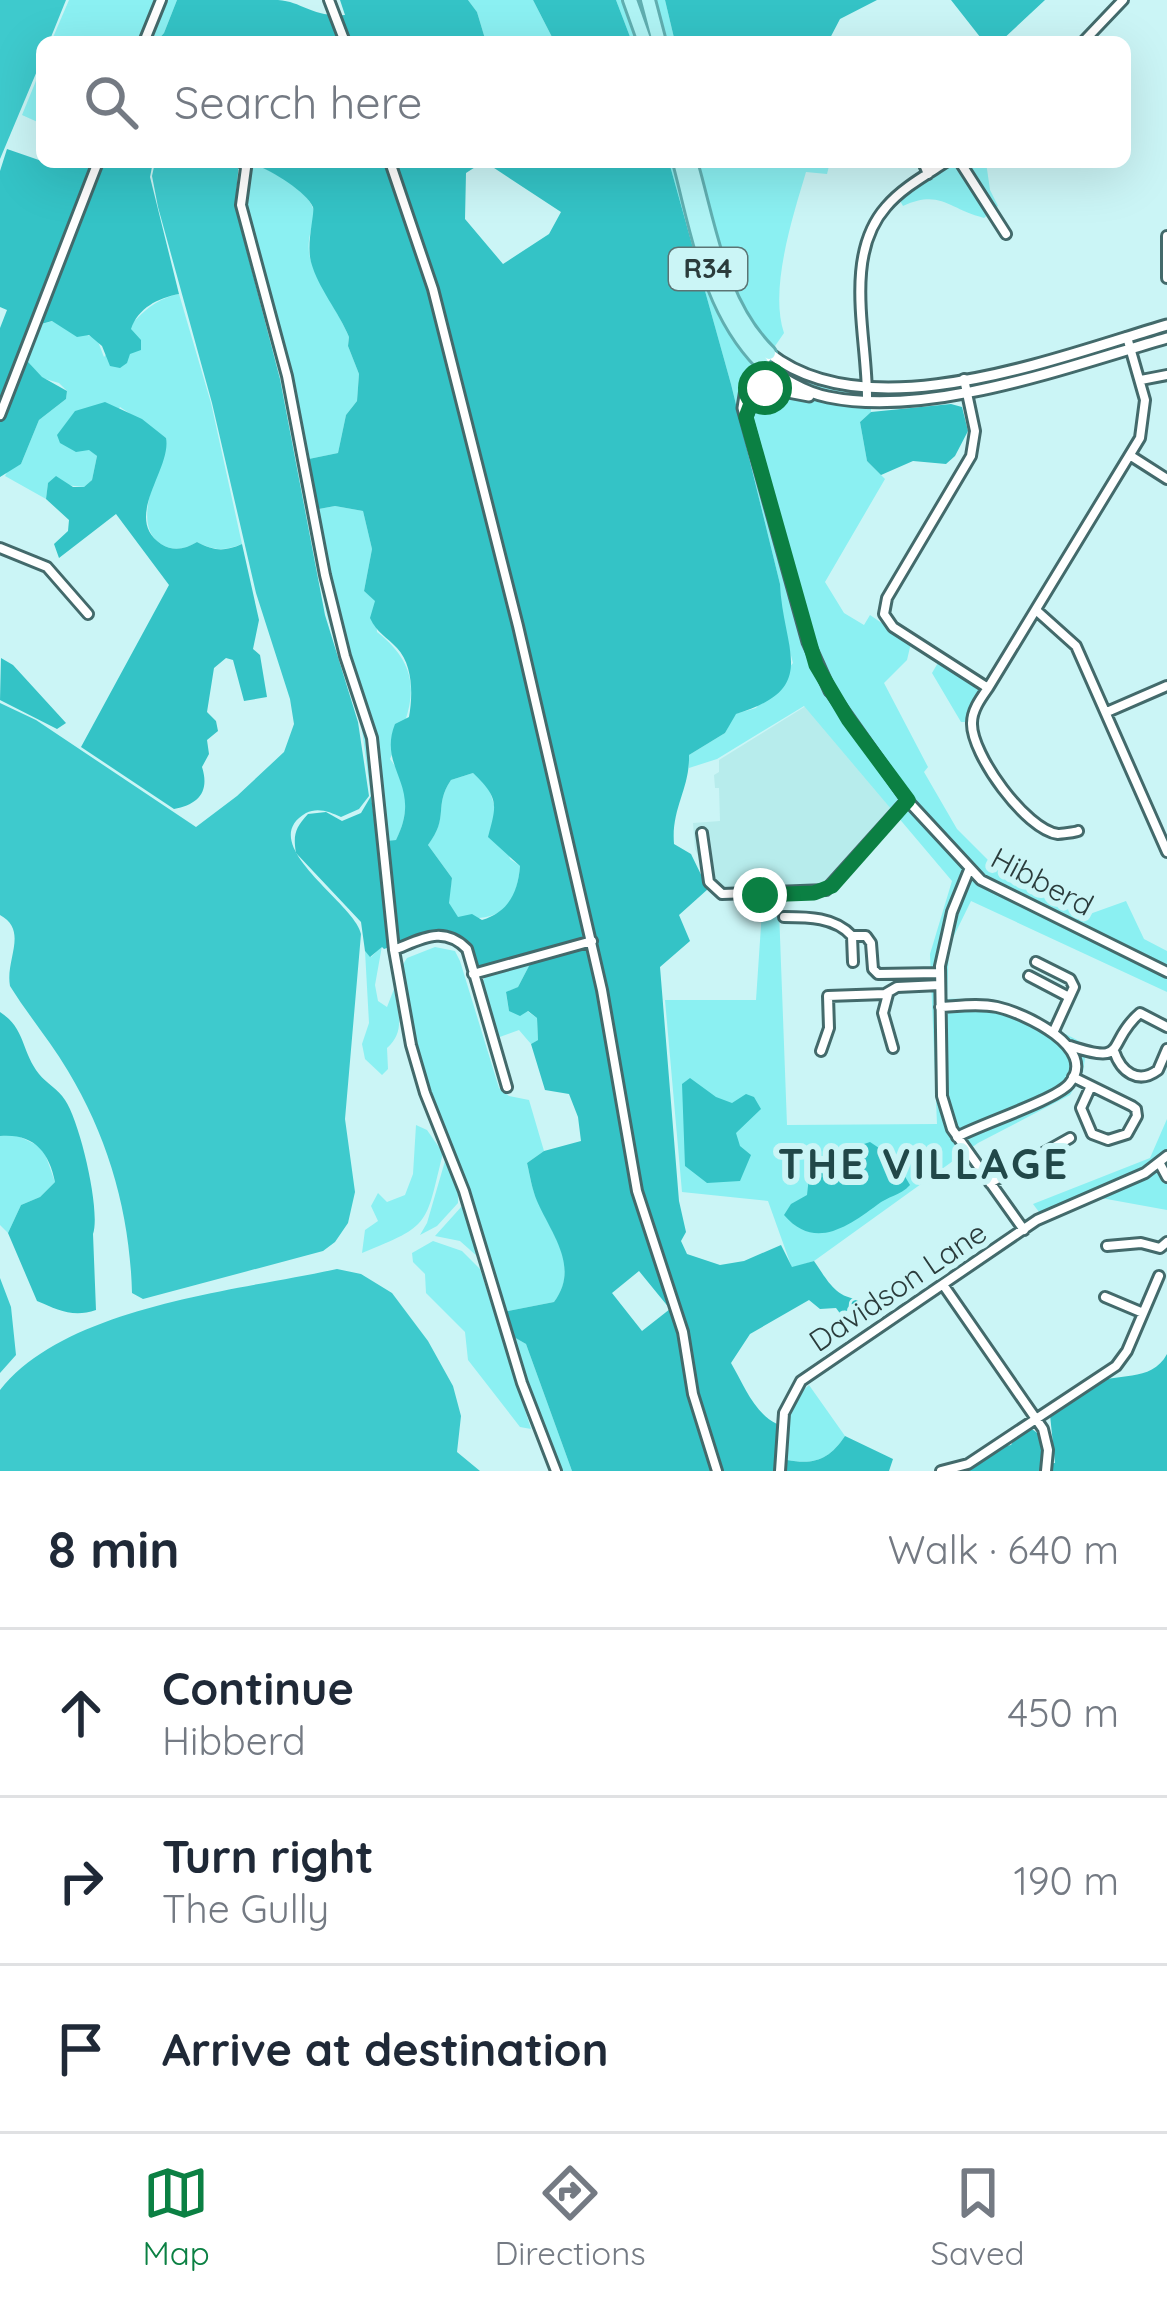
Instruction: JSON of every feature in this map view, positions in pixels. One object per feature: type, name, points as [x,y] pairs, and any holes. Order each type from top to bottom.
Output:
[{"type":"main road","points":[[630,0],[643,36]]},
{"type":"main road","points":[[648,0],[657,36]]},
{"type":"main road","name":"R34","points":[[682,168],[718,300],[733,329],[766,358]]},
{"type":"main road","name":"R34","points":[[692,168],[730,298],[766,358]]},
{"type":"street","points":[[148,36],[161,0]]},
{"type":"street","points":[[329,0],[343,36]]},
{"type":"street","points":[[1089,36],[1123,0]]},
{"type":"street","points":[[0,415],[96,168]]},
{"type":"street","points":[[243,168],[242,205],[287,376],[325,575],[372,738],[394,950],[411,1045],[464,1191],[522,1383],[556,1471]]},
{"type":"street","points":[[392,168],[433,289],[518,626],[592,941],[637,1191],[683,1332],[694,1394],[717,1471]]},
{"type":"street","points":[[926,168],[928,173]]},
{"type":"street","points":[[867,394],[862,275],[866,243],[887,206],[936,168]]},
{"type":"street","points":[[964,168],[1006,234]]},
{"type":"street","points":[[1167,236],[1167,278]]},
{"type":"street","points":[[746,417],[755,393],[765,388],[827,397],[967,392],[1129,343],[1167,325]]},
{"type":"street","points":[[766,358],[814,380],[867,394],[964,380],[1167,338]]},
{"type":"street","points":[[1078,831],[1061,835],[1045,828],[998,783],[972,726],[977,706],[1131,456],[1144,419],[1141,380],[1129,343]]},
{"type":"street","points":[[766,358],[793,384],[827,397]]},
{"type":"street","points":[[746,417],[744,393],[766,358]]},
{"type":"street","points":[[1141,380],[1167,375]]},
{"type":"street","points":[[964,380],[975,431],[968,465],[887,598],[884,614],[893,627],[988,688]]},
{"type":"street","name":"Hibberd","points":[[746,417],[808,642],[830,691],[908,800],[968,870],[1008,897],[1167,972]]},
{"type":"street","points":[[1131,456],[1167,479]]},
{"type":"street","points":[[0,548],[47,567],[88,614]]},
{"type":"street","points":[[1037,611],[1076,646],[1166,846]]},
{"type":"street","points":[[1107,712],[1167,686]]},
{"type":"street","points":[[702,833],[712,887],[734,896],[826,890],[908,800]]},
{"type":"street","points":[[968,870],[947,929],[939,974],[941,1089],[946,1118],[957,1137],[1024,1230]]},
{"type":"street","points":[[784,917],[818,918],[847,929],[853,962]]},
{"type":"street","points":[[394,950],[432,935],[447,935],[467,949],[507,1088]]},
{"type":"street","points":[[852,937],[870,939],[878,974],[939,974]]},
{"type":"street","points":[[473,974],[592,941]]},
{"type":"street","points":[[1036,962],[1070,979],[1074,987],[1053,1033]]},
{"type":"street","points":[[1028,976],[1070,998]]},
{"type":"street","points":[[821,1051],[828,1034],[828,996],[940,985]]},
{"type":"street","points":[[889,993],[883,1013],[893,1048]]},
{"type":"street","points":[[940,1007],[999,1007],[1070,1046],[1099,1056],[1114,1052],[1140,1013],[1167,1027]]},
{"type":"street","points":[[957,1137],[1058,1092],[1073,1077],[1076,1058],[1070,1046]]},
{"type":"street","points":[[1114,1052],[1121,1068],[1141,1077],[1158,1070],[1167,1049]]},
{"type":"street","points":[[1073,1077],[1091,1086],[1136,1109],[1127,1134],[1116,1139],[1092,1134],[1081,1108],[1091,1086]]},
{"type":"street","points":[[990,1184],[1070,1138]]},
{"type":"street","points":[[1163,1160],[1167,1177]]},
{"type":"street","name":"Davidson Lane","points":[[780,1471],[784,1414],[801,1381],[1047,1214],[1163,1160]]},
{"type":"street","points":[[1107,1246],[1141,1243],[1160,1248],[1167,1242]]},
{"type":"street","points":[[941,1471],[968,1464],[1116,1366],[1159,1276]]},
{"type":"street","points":[[944,1286],[1046,1435],[1046,1471]]},
{"type":"street","points":[[1105,1297],[1143,1313]]},
{"type":"shaded area","points":[[0,0],[66,0],[51,36],[36,36],[36,73],[0,159]]},
{"type":"shaded area","points":[[69,0],[177,0],[161,36],[54,36]]},
{"type":"shaded area","points":[[177,0],[278,0],[315,12],[345,15],[340,0],[468,0],[484,36],[161,36]]},
{"type":"shaded area","points":[[468,0],[533,0],[551,36],[484,36]]},
{"type":"shaded area","points":[[533,0],[616,0],[630,36],[551,36]]},
{"type":"shaded area","points":[[616,0],[665,0],[674,36],[630,36]]},
{"type":"shaded area","points":[[665,0],[877,0],[840,19],[831,36],[674,36]]},
{"type":"shaded area","points":[[951,0],[1045,0],[1006,36],[979,36]]},
{"type":"shaded area","points":[[36,81],[36,121],[22,115]]},
{"type":"shaded area","points":[[7,149],[36,159],[36,168],[152,168],[150,177],[179,294],[156,301],[138,315],[131,329],[141,340],[141,350],[130,354],[120,368],[110,366],[102,346],[89,335],[77,337],[52,321],[27,328],[18,351],[42,377],[67,391],[66,399],[39,420],[21,464],[0,477],[0,328],[7,310],[0,307],[0,171]]},
{"type":"shaded area","points":[[154,168],[238,168],[235,206],[280,379],[325,615],[358,722],[369,796],[359,809],[341,817],[319,810],[306,813],[293,826],[291,841],[311,874],[355,921],[361,934],[345,1119],[355,1192],[348,1223],[323,1251],[143,1299],[132,1293],[122,1206],[95,1123],[61,1060],[10,986],[15,937],[0,915],[0,703],[36,720],[196,827],[284,752],[294,724],[256,593]]},
{"type":"shaded area","points":[[242,168],[264,168],[286,180],[312,206],[311,261],[349,337],[359,374],[357,401],[346,415],[338,453],[299,461],[240,184]]},
{"type":"shaded area","points":[[261,168],[474,168],[466,173],[465,219],[503,264],[549,234],[561,212],[494,168],[671,168],[780,584],[791,664],[779,692],[736,714],[725,733],[689,755],[675,820],[674,844],[691,854],[708,889],[679,915],[690,941],[660,967],[679,1201],[686,1232],[681,1241],[687,1254],[720,1265],[744,1261],[781,1245],[792,1267],[814,1261],[836,1290],[856,1299],[873,1318],[854,1332],[836,1308],[820,1309],[809,1300],[750,1334],[731,1363],[756,1406],[777,1424],[774,1471],[572,1471],[526,1344],[512,1336],[503,1312],[554,1302],[561,1289],[561,1251],[537,1201],[527,1163],[544,1151],[581,1141],[569,1094],[545,1090],[531,1044],[538,1040],[537,1018],[528,1011],[520,1016],[509,1011],[506,992],[518,987],[530,964],[528,956],[478,966],[465,940],[441,929],[382,947],[370,957],[361,922],[296,853],[296,832],[308,814],[326,812],[342,821],[361,813],[371,796],[377,842],[396,840],[405,805],[391,740],[395,724],[409,717],[411,690],[402,655],[370,618],[375,601],[364,591],[372,549],[363,511],[335,506],[308,511],[299,461],[338,453],[346,415],[357,401],[359,374],[349,337],[311,262],[313,207]],"holes":[[[473,773],[494,802],[488,837],[520,866],[517,885],[499,912],[482,920],[472,914],[458,917],[449,903],[452,878],[428,845],[451,780]],[[639,1271],[670,1309],[642,1331],[612,1293]]]},
{"type":"shaded area","points":[[671,168],[828,168],[827,174],[806,172],[781,274],[784,333],[773,349],[819,375],[871,383],[871,412],[860,422],[867,461],[885,479],[825,582],[844,613],[864,625],[870,615],[911,643],[907,660],[884,683],[928,767],[924,772],[957,829],[1007,879],[1087,915],[1126,901],[1144,939],[1167,951],[1167,992],[971,901],[949,946],[947,999],[1000,1005],[1079,1041],[1085,1058],[1083,1072],[1070,1095],[978,1143],[814,1261],[792,1268],[768,1201],[682,1192],[665,1000],[756,1000],[762,911],[779,910],[787,1125],[937,1124],[930,954],[952,881],[804,706],[717,759],[689,768],[689,755],[725,733],[735,714],[756,708],[793,663],[781,618],[780,584]]},
{"type":"shaded area","points":[[931,168],[987,168],[998,206],[984,218],[936,200],[903,206],[899,199],[933,176]]},
{"type":"shaded area","points":[[179,294],[211,403],[242,544],[230,548],[197,542],[170,548],[152,535],[147,509],[166,438],[120,407],[90,450],[97,456],[92,480],[84,487],[48,483],[46,499],[5,476],[21,464],[39,420],[66,399],[67,391],[42,378],[18,350],[27,328],[53,321],[97,339],[104,357],[146,310]]},
{"type":"shaded area","points":[[105,402],[142,419],[166,438],[147,507],[150,533],[175,549],[197,542],[219,549],[242,544],[259,620],[253,649],[260,655],[267,697],[244,701],[233,660],[226,658],[214,668],[207,712],[218,731],[207,740],[203,790],[196,801],[174,809],[81,747],[169,585],[116,514],[59,558],[54,544],[68,531],[69,520],[46,499],[48,483],[56,476],[73,487],[84,487],[92,480],[97,456],[89,450],[76,452],[60,443],[57,435],[75,411]]},
{"type":"shaded area","points":[[962,407],[968,431],[946,464],[913,461],[881,475],[867,461],[860,422],[871,412]]},
{"type":"shaded area","points":[[335,506],[363,511],[372,549],[364,591],[375,600],[377,632],[403,661],[411,691],[405,723],[390,759],[404,788],[404,819],[396,840],[377,843],[361,722],[327,615],[308,511]]},
{"type":"shaded area","points":[[1,658],[66,723],[57,729],[0,700]]},
{"type":"shaded area","points":[[939,661],[982,689],[965,722],[932,673]]},
{"type":"shaded area","points":[[830,691],[907,800],[826,890],[728,896],[707,876],[695,849],[693,823],[720,821],[714,775],[719,772],[719,760]]},
{"type":"shaded area","points":[[473,773],[489,788],[510,859],[520,866],[515,893],[503,910],[471,918],[457,917],[448,903],[452,878],[428,845],[451,780]]},
{"type":"shaded area","points":[[382,946],[375,985],[378,1001],[387,1007],[394,989],[399,1021],[397,1035],[387,1048],[388,1069],[382,1075],[365,1059],[362,1044],[369,1023],[365,951],[371,957]]},
{"type":"shaded area","points":[[435,947],[455,951],[460,961],[499,1088],[509,1096],[529,1100],[544,1151],[527,1163],[564,1264],[565,1276],[554,1302],[503,1312],[466,1189],[420,1063],[402,966],[407,958]]},
{"type":"shaded area","points":[[530,964],[518,987],[506,993],[509,1011],[527,1011],[537,1018],[538,1040],[531,1044],[519,1030],[497,1038],[481,985],[486,975]]},
{"type":"shaded area","points":[[0,1012],[15,1026],[39,1074],[65,1100],[77,1127],[94,1206],[96,1310],[73,1313],[37,1301],[8,1233],[21,1205],[40,1197],[55,1182],[38,1146],[22,1138],[0,1136]]},
{"type":"shaded area","points":[[690,1078],[732,1103],[746,1094],[754,1097],[761,1109],[736,1133],[740,1146],[751,1155],[740,1181],[707,1183],[685,1166],[682,1084]]},
{"type":"shaded area","points":[[1167,1119],[1167,1210],[1101,1198],[1045,1220],[1033,1204],[1150,1158]]},
{"type":"shaded area","points":[[416,1125],[427,1130],[443,1153],[428,1209],[402,1236],[362,1253],[365,1230],[378,1221],[371,1206],[378,1193],[387,1202],[405,1195],[413,1174]]},
{"type":"shaded area","points":[[14,1134],[43,1148],[55,1182],[40,1197],[21,1205],[8,1233],[0,1225],[0,1136]]},
{"type":"shaded area","points":[[870,1142],[894,1158],[910,1185],[906,1189],[830,1232],[807,1231],[784,1215],[791,1204],[807,1195],[809,1177],[821,1173],[839,1177],[847,1171],[849,1149]]},
{"type":"shaded area","points":[[445,1161],[458,1188],[458,1203],[437,1226],[420,1235],[427,1223]]},
{"type":"shaded area","points":[[462,1206],[478,1257],[460,1241],[435,1236]]},
{"type":"shaded area","points":[[433,1241],[462,1251],[480,1269],[531,1429],[520,1427],[468,1360],[465,1332],[426,1293],[425,1274],[413,1262],[412,1253]]},
{"type":"shaded area","points":[[337,1269],[361,1274],[392,1293],[428,1341],[453,1386],[461,1416],[457,1452],[480,1471],[0,1471],[0,1390],[29,1362],[66,1339],[155,1306]]},
{"type":"shaded area","points":[[0,1278],[11,1307],[16,1355],[0,1373]]},
{"type":"shaded area","points":[[512,1336],[526,1344],[572,1471],[559,1471],[524,1382]]},
{"type":"shaded area","points":[[1167,1354],[1167,1471],[967,1471],[1000,1447],[1011,1445],[1029,1427],[1043,1437],[1042,1464],[1055,1463],[1050,1415],[1089,1385],[1152,1370]]},
{"type":"shaded area","points":[[809,1385],[845,1436],[820,1459],[787,1460],[792,1410]]},
{"type":"shaded area","points":[[845,1436],[893,1459],[889,1471],[786,1471],[787,1460],[820,1459]]},
{"type":"district","name":"THE VILLAGE","points":[[924,1164]]},
{"type":"route","points":[[760,895],[814,893],[832,886],[908,800],[848,719],[812,653],[746,417],[755,393],[765,388]]}]
